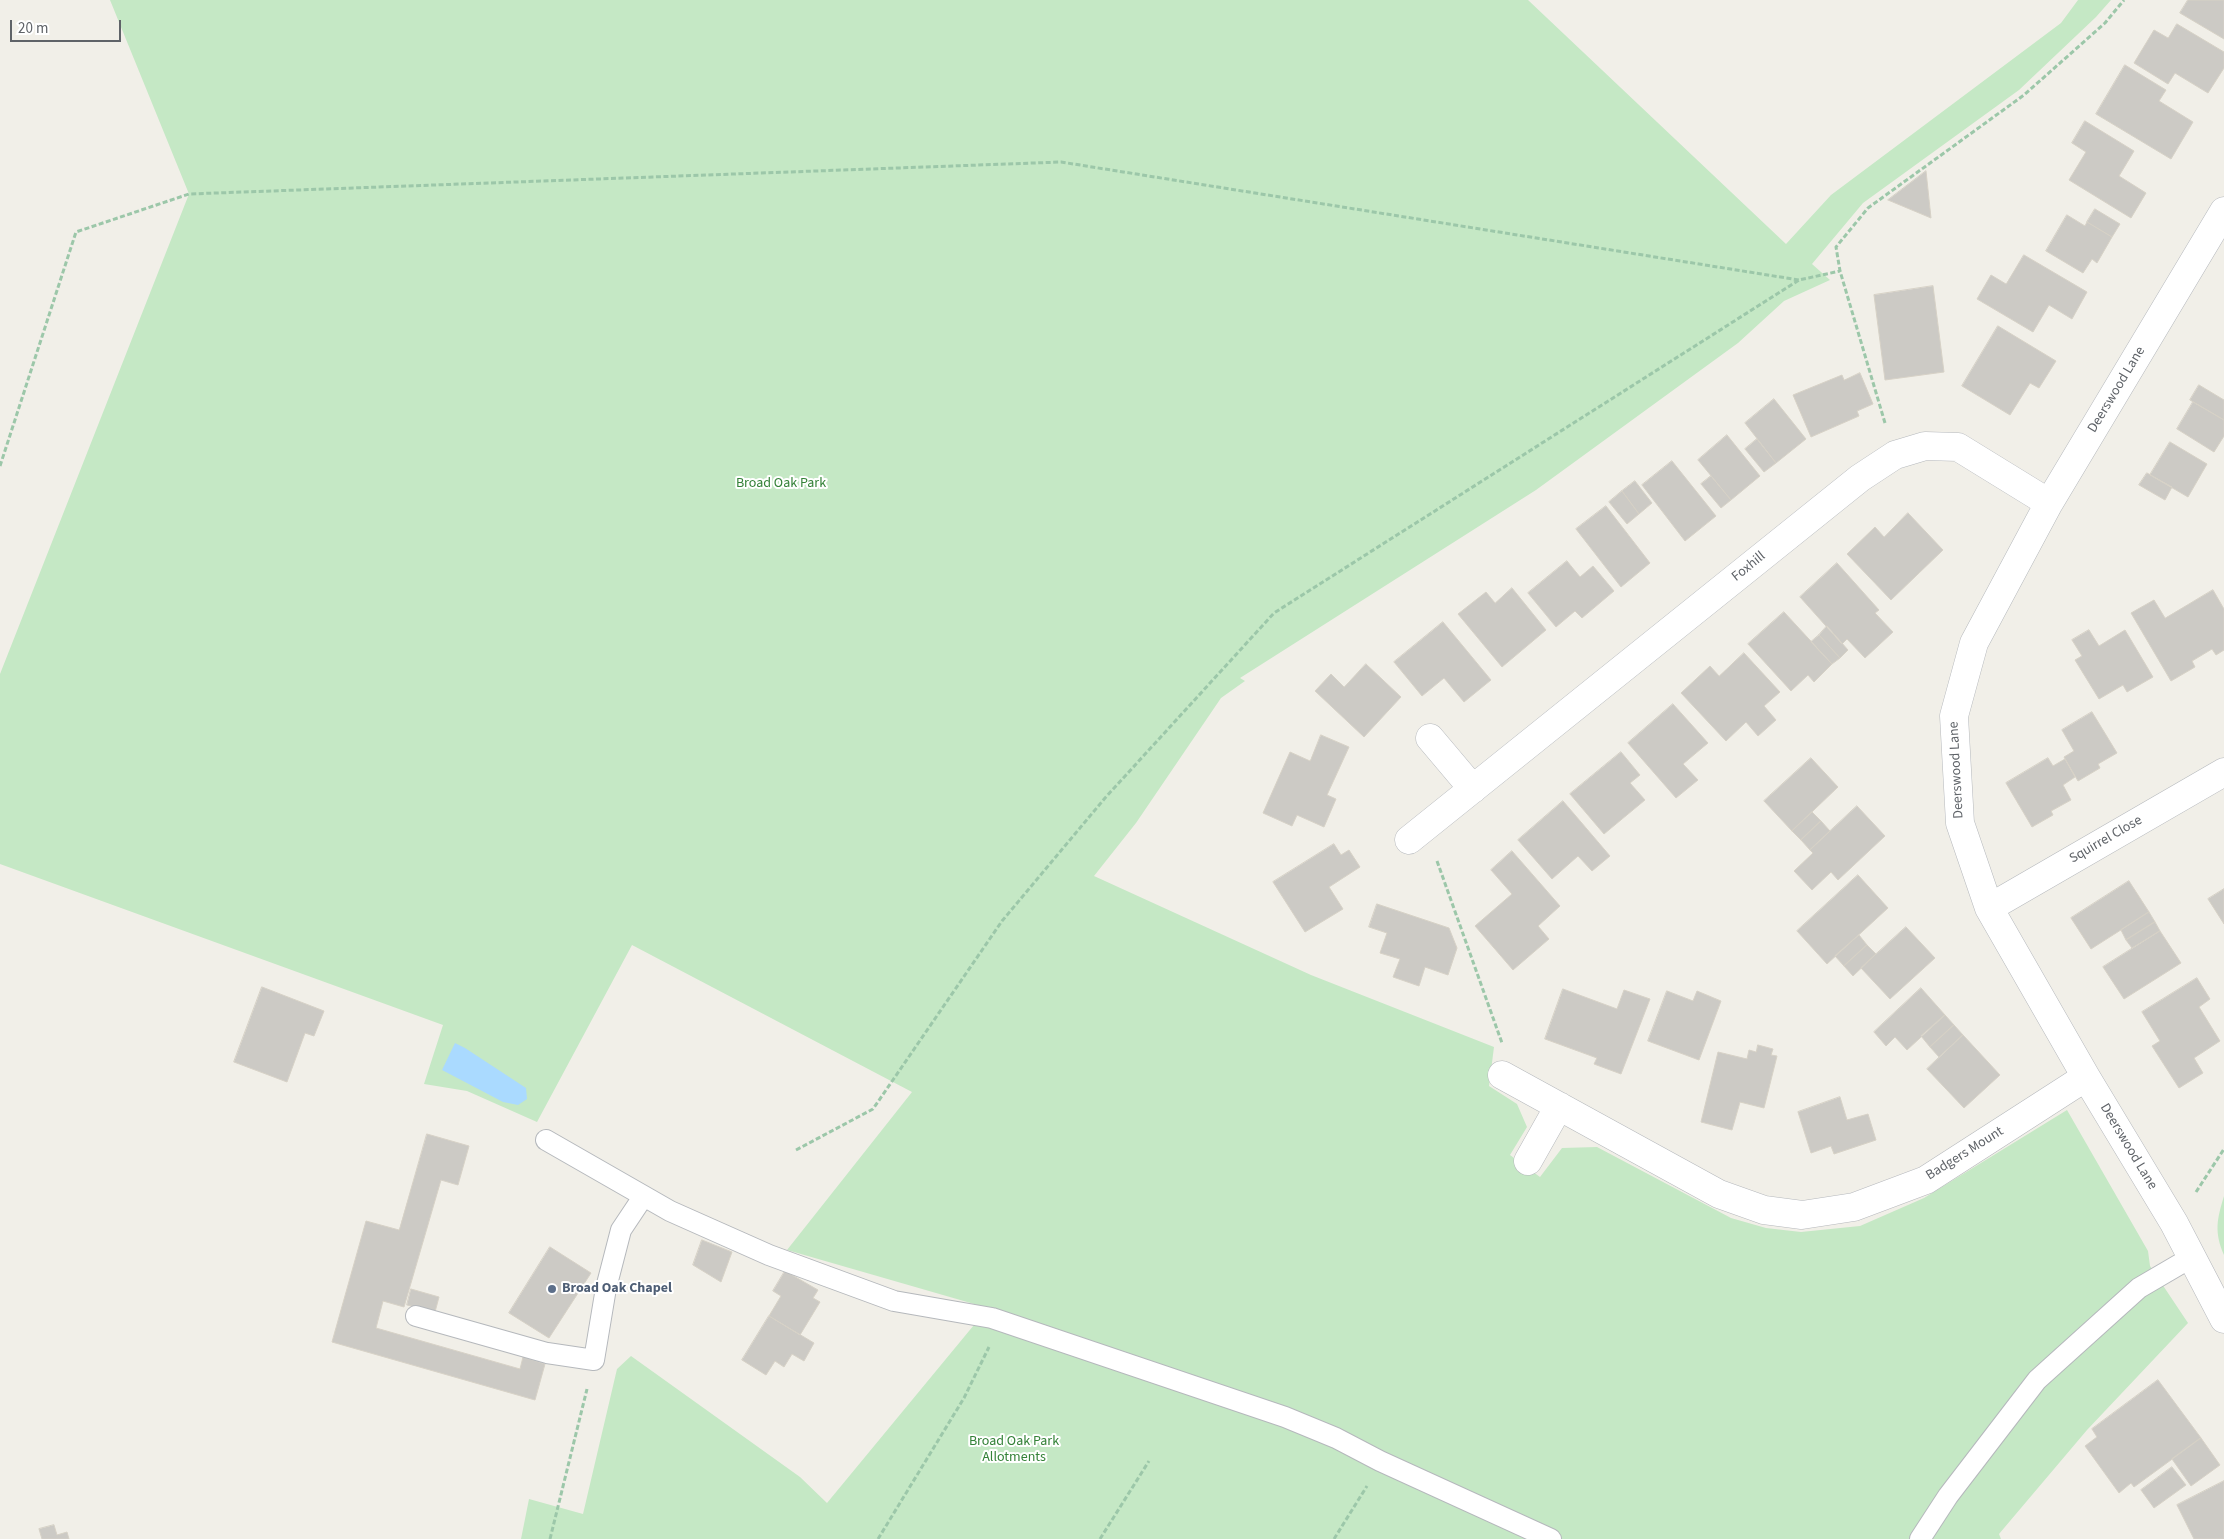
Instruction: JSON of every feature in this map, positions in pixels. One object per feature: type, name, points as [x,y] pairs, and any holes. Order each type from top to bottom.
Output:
[{"type":"street","name":"Deerswood Lane","points":[[2224,211],[2049,503],[1974,644],[1954,716],[1960,823],[1989,908],[2086,1077],[2174,1223],[2224,1319]]},
{"type":"street","name":"Foxhill","points":[[1417,834],[1860,478],[1895,455],[1925,446],[1958,447],[2049,503]]},
{"type":"street","points":[[1430,738],[1472,790]]},
{"type":"street","name":"Squirrel Close","points":[[1989,908],[2224,772]]},
{"type":"street","name":"Badgers Mount","points":[[1502,1075],[1719,1194],[1764,1210],[1802,1215],[1854,1207],[1926,1180],[2086,1077]]},
{"type":"street","points":[[1528,1161],[1559,1106]]},
{"type":"lane","points":[[546,1140],[670,1211],[769,1255],[894,1301],[992,1318],[1285,1417],[1336,1438],[1380,1461],[1551,1539]]},
{"type":"lane","points":[[416,1316],[547,1353],[594,1360],[606,1288],[621,1230],[643,1197]]},
{"type":"lane","points":[[1920,1539],[1948,1496],[2037,1380],[2140,1288],[2192,1257]]},
{"type":"path","points":[[1895,455],[1840,270],[1836,247],[1868,208],[2024,95],[2105,23],[2124,0]]},
{"type":"path","points":[[0,466],[76,232],[189,194],[1061,162],[1800,280]]},
{"type":"path","points":[[796,1150],[873,1109],[1002,921],[1105,798],[1274,613],[1800,280],[1840,270]]},
{"type":"path","points":[[1417,834],[1508,1062],[1502,1075]]},
{"type":"path","points":[[2174,1223],[2224,1149]]},
{"type":"path","points":[[878,1539],[964,1398],[988,1349],[992,1318]]},
{"type":"path","points":[[550,1539],[594,1360]]},
{"type":"path","points":[[1100,1539],[1149,1461]]},
{"type":"path","points":[[1334,1539],[1380,1461]]},
{"type":"green space","name":"Broad Oak Park","points":[[110,0],[1528,0],[1786,244],[1831,195],[2061,23],[2078,0],[2111,0],[2096,17],[2019,90],[1863,203],[1812,264],[1830,280],[1784,301],[1738,343],[1536,490],[1240,678],[1245,681],[1221,698],[1136,823],[1094,876],[1311,975],[1494,1047],[1489,1086],[1517,1104],[1527,1127],[1510,1155],[1540,1177],[1562,1148],[1597,1147],[1731,1218],[1766,1228],[1801,1232],[1860,1226],[1924,1198],[2067,1110],[2148,1251],[2150,1266],[2188,1323],[2087,1430],[1999,1534],[2001,1539],[521,1539],[529,1499],[583,1514],[617,1369],[631,1356],[800,1477],[827,1503],[988,1308],[787,1250],[912,1092],[632,945],[537,1122],[467,1091],[424,1084],[443,1025],[0,864],[0,674],[189,194]]},
{"type":"green space","points":[[2224,1196],[2224,1255],[2219,1239],[2218,1226]]},
{"type":"water","points":[[455,1043],[526,1088],[527,1099],[518,1105],[503,1102],[442,1070]]},
{"type":"building","points":[[2188,0],[2224,0],[2224,39],[2180,13]]},
{"type":"building","points":[[2177,24],[2224,52],[2224,68],[2208,93],[2175,73],[2168,84],[2134,63],[2154,30],[2168,38]]},
{"type":"building","points":[[2125,65],[2166,90],[2159,101],[2193,122],[2171,159],[2096,114]]},
{"type":"building","points":[[2085,121],[2134,151],[2119,176],[2146,193],[2131,218],[2069,180],[2086,152],[2072,143]]},
{"type":"building","points":[[1926,171],[1931,218],[1888,200]]},
{"type":"building","points":[[2095,209],[2120,224],[2112,237],[2087,222]]},
{"type":"building","points":[[2067,215],[2085,226],[2087,222],[2112,237],[2097,263],[2092,259],[2083,273],[2046,251]]},
{"type":"building","points":[[2024,255],[2087,292],[2072,319],[2049,305],[2033,332],[1977,299],[1991,275],[2006,284]]},
{"type":"building","points":[[1933,286],[1944,372],[1885,380],[1874,295]]},
{"type":"building","points":[[1998,326],[2056,361],[2039,388],[2030,383],[2010,415],[1962,386]]},
{"type":"building","points":[[1860,373],[1873,404],[1857,411],[1859,416],[1811,437],[1793,395],[1842,375],[1844,380]]},
{"type":"building","points":[[2199,385],[2224,400],[2224,420],[2190,400]]},
{"type":"building","points":[[1774,399],[1806,439],[1776,463],[1745,423]]},
{"type":"building","points":[[2193,402],[2224,420],[2224,436],[2214,452],[2177,429]]},
{"type":"building","points":[[1727,435],[1760,476],[1731,500],[1698,460]]},
{"type":"building","points":[[1757,439],[1776,463],[1764,472],[1745,449]]},
{"type":"building","points":[[2170,442],[2207,464],[2188,497],[2150,475]]},
{"type":"building","points":[[1672,461],[1716,516],[1685,541],[1642,485]]},
{"type":"building","points":[[2147,473],[2172,487],[2165,500],[2139,485]]},
{"type":"building","points":[[1711,476],[1731,500],[1721,508],[1701,484]]},
{"type":"building","points":[[1635,481],[1652,503],[1639,514],[1622,491]]},
{"type":"building","points":[[1622,491],[1639,514],[1627,524],[1609,502]]},
{"type":"building","points":[[1606,506],[1650,563],[1621,587],[1576,529]]},
{"type":"building","points":[[1908,513],[1943,550],[1891,600],[1847,554],[1875,527],[1884,537]]},
{"type":"building","points":[[1567,561],[1580,577],[1593,566],[1614,591],[1582,618],[1575,611],[1556,627],[1528,593]]},
{"type":"building","points":[[1837,563],[1879,610],[1875,613],[1893,632],[1865,658],[1847,639],[1842,644],[1800,597]]},
{"type":"building","points":[[1512,588],[1546,630],[1502,667],[1458,614],[1486,592],[1495,603]]},
{"type":"building","points":[[2213,590],[2224,609],[2224,650],[2216,655],[2212,649],[2192,661],[2195,667],[2171,681],[2131,613],[2154,600],[2165,618]]},
{"type":"building","points":[[1784,612],[1832,664],[1814,682],[1808,675],[1791,691],[1748,644]]},
{"type":"building","points":[[1443,622],[1491,680],[1464,702],[1444,678],[1422,696],[1394,662]]},
{"type":"building","points":[[1827,626],[1848,650],[1840,658],[1819,635]]},
{"type":"building","points":[[2089,630],[2099,646],[2125,630],[2153,677],[2127,692],[2123,685],[2099,699],[2075,660],[2082,656],[2072,640]]},
{"type":"building","points":[[1819,635],[1840,658],[1832,664],[1811,642]]},
{"type":"building","points":[[1744,653],[1780,692],[1764,706],[1776,720],[1758,736],[1746,722],[1726,741],[1681,693],[1710,666],[1719,676]]},
{"type":"building","points":[[1366,664],[1401,697],[1364,737],[1315,691],[1331,674],[1344,687]]},
{"type":"building","points":[[1673,704],[1708,743],[1683,764],[1698,780],[1676,798],[1628,743]]},
{"type":"building","points":[[2092,712],[2117,753],[2098,764],[2100,768],[2078,781],[2064,757],[2074,751],[2062,730]]},
{"type":"building","points":[[1321,735],[1349,747],[1327,795],[1336,799],[1324,827],[1297,815],[1292,826],[1263,813],[1290,752],[1310,761]]},
{"type":"building","points":[[1621,752],[1640,775],[1630,783],[1645,800],[1604,834],[1570,794]]},
{"type":"building","points":[[1811,758],[1838,787],[1792,831],[1764,801]]},
{"type":"building","points":[[2048,758],[2053,766],[2065,759],[2075,777],[2063,785],[2071,800],[2051,811],[2053,815],[2032,827],[2006,783]]},
{"type":"building","points":[[1563,801],[1610,856],[1592,871],[1578,856],[1552,879],[1518,840]]},
{"type":"building","points":[[1857,806],[1885,836],[1838,880],[1831,872],[1812,890],[1794,871],[1813,853],[1810,850]]},
{"type":"building","points":[[1812,812],[1821,821],[1801,840],[1792,831]]},
{"type":"building","points":[[1821,821],[1830,831],[1810,850],[1801,840]]},
{"type":"building","points":[[1334,844],[1341,855],[1349,850],[1360,867],[1329,887],[1343,909],[1305,932],[1273,882]]},
{"type":"building","points":[[1512,851],[1560,906],[1538,926],[1549,939],[1513,970],[1475,926],[1512,894],[1491,870]]},
{"type":"building","points":[[1858,875],[1888,908],[1827,964],[1797,931]]},
{"type":"building","points":[[2129,881],[2149,912],[2091,949],[2071,918]]},
{"type":"building","points":[[2224,889],[2224,924],[2208,899]]},
{"type":"building","points":[[1377,904],[1449,928],[1457,948],[1448,975],[1425,967],[1419,986],[1393,977],[1400,959],[1380,953],[1387,933],[1369,927]]},
{"type":"building","points":[[2149,912],[2155,922],[2126,940],[2121,930]]},
{"type":"building","points":[[2155,922],[2160,931],[2132,948],[2126,940]]},
{"type":"building","points":[[1906,927],[1935,958],[1890,999],[1861,968]]},
{"type":"building","points":[[2160,931],[2181,963],[2124,999],[2103,967]]},
{"type":"building","points":[[1859,935],[1867,945],[1844,966],[1835,956]]},
{"type":"building","points":[[1867,945],[1876,954],[1853,976],[1844,966]]},
{"type":"building","points":[[2197,978],[2210,999],[2199,1007],[2220,1041],[2194,1058],[2203,1073],[2179,1088],[2152,1046],[2160,1041],[2142,1012]]},
{"type":"building","points":[[262,987],[324,1011],[314,1036],[305,1033],[287,1082],[234,1062]]},
{"type":"building","points":[[1921,988],[1945,1015],[1907,1050],[1895,1037],[1886,1046],[1874,1032]]},
{"type":"building","points":[[1563,989],[1617,1009],[1624,990],[1650,999],[1621,1074],[1594,1064],[1597,1058],[1545,1039]]},
{"type":"building","points":[[1667,991],[1693,1001],[1697,991],[1721,1001],[1699,1060],[1648,1041]]},
{"type":"building","points":[[1945,1015],[1954,1025],[1930,1047],[1921,1036]]},
{"type":"building","points":[[1954,1025],[1963,1035],[1939,1057],[1930,1047]]},
{"type":"building","points":[[1963,1035],[2000,1075],[1964,1108],[1927,1069]]},
{"type":"building","points":[[1758,1045],[1773,1049],[1771,1055],[1777,1056],[1764,1108],[1740,1102],[1732,1130],[1701,1122],[1718,1052],[1747,1059],[1749,1050],[1756,1052]]},
{"type":"building","points":[[1840,1097],[1847,1120],[1868,1114],[1876,1140],[1834,1154],[1831,1146],[1811,1153],[1798,1112]]},
{"type":"building","points":[[427,1134],[469,1146],[458,1185],[441,1180],[404,1307],[383,1301],[376,1328],[520,1369],[523,1357],[545,1364],[535,1400],[332,1342],[366,1221],[399,1230]]},
{"type":"building","points":[[702,1240],[732,1252],[721,1282],[693,1265]]},
{"type":"building","name":"Broad Oak Chapel","points":[[550,1247],[591,1273],[549,1338],[509,1313]]},
{"type":"building","points":[[785,1271],[818,1290],[813,1298],[820,1302],[800,1335],[769,1316],[781,1296],[773,1291]]},
{"type":"building","points":[[411,1289],[439,1297],[435,1312],[407,1305]]},
{"type":"building","points":[[769,1316],[814,1343],[804,1361],[792,1354],[784,1367],[775,1361],[766,1375],[742,1360]]},
{"type":"building","points":[[2158,1380],[2201,1438],[2134,1487],[2131,1483],[2119,1493],[2085,1446],[2097,1437],[2092,1429]]},
{"type":"building","points":[[2201,1438],[2220,1465],[2191,1486],[2172,1459]]},
{"type":"building","points":[[2172,1467],[2186,1485],[2154,1508],[2141,1490]]},
{"type":"building","points":[[2224,1481],[2224,1539],[2194,1539],[2177,1505]]},
{"type":"building","points":[[54,1525],[57,1535],[67,1532],[69,1539],[42,1539],[39,1529]]},
{"type":"place","name":"Broad Oak Chapel","points":[[552,1289]]},
{"type":"park label","name":"Broad Oak Park Allotments","points":[[1014,1450]]}]
